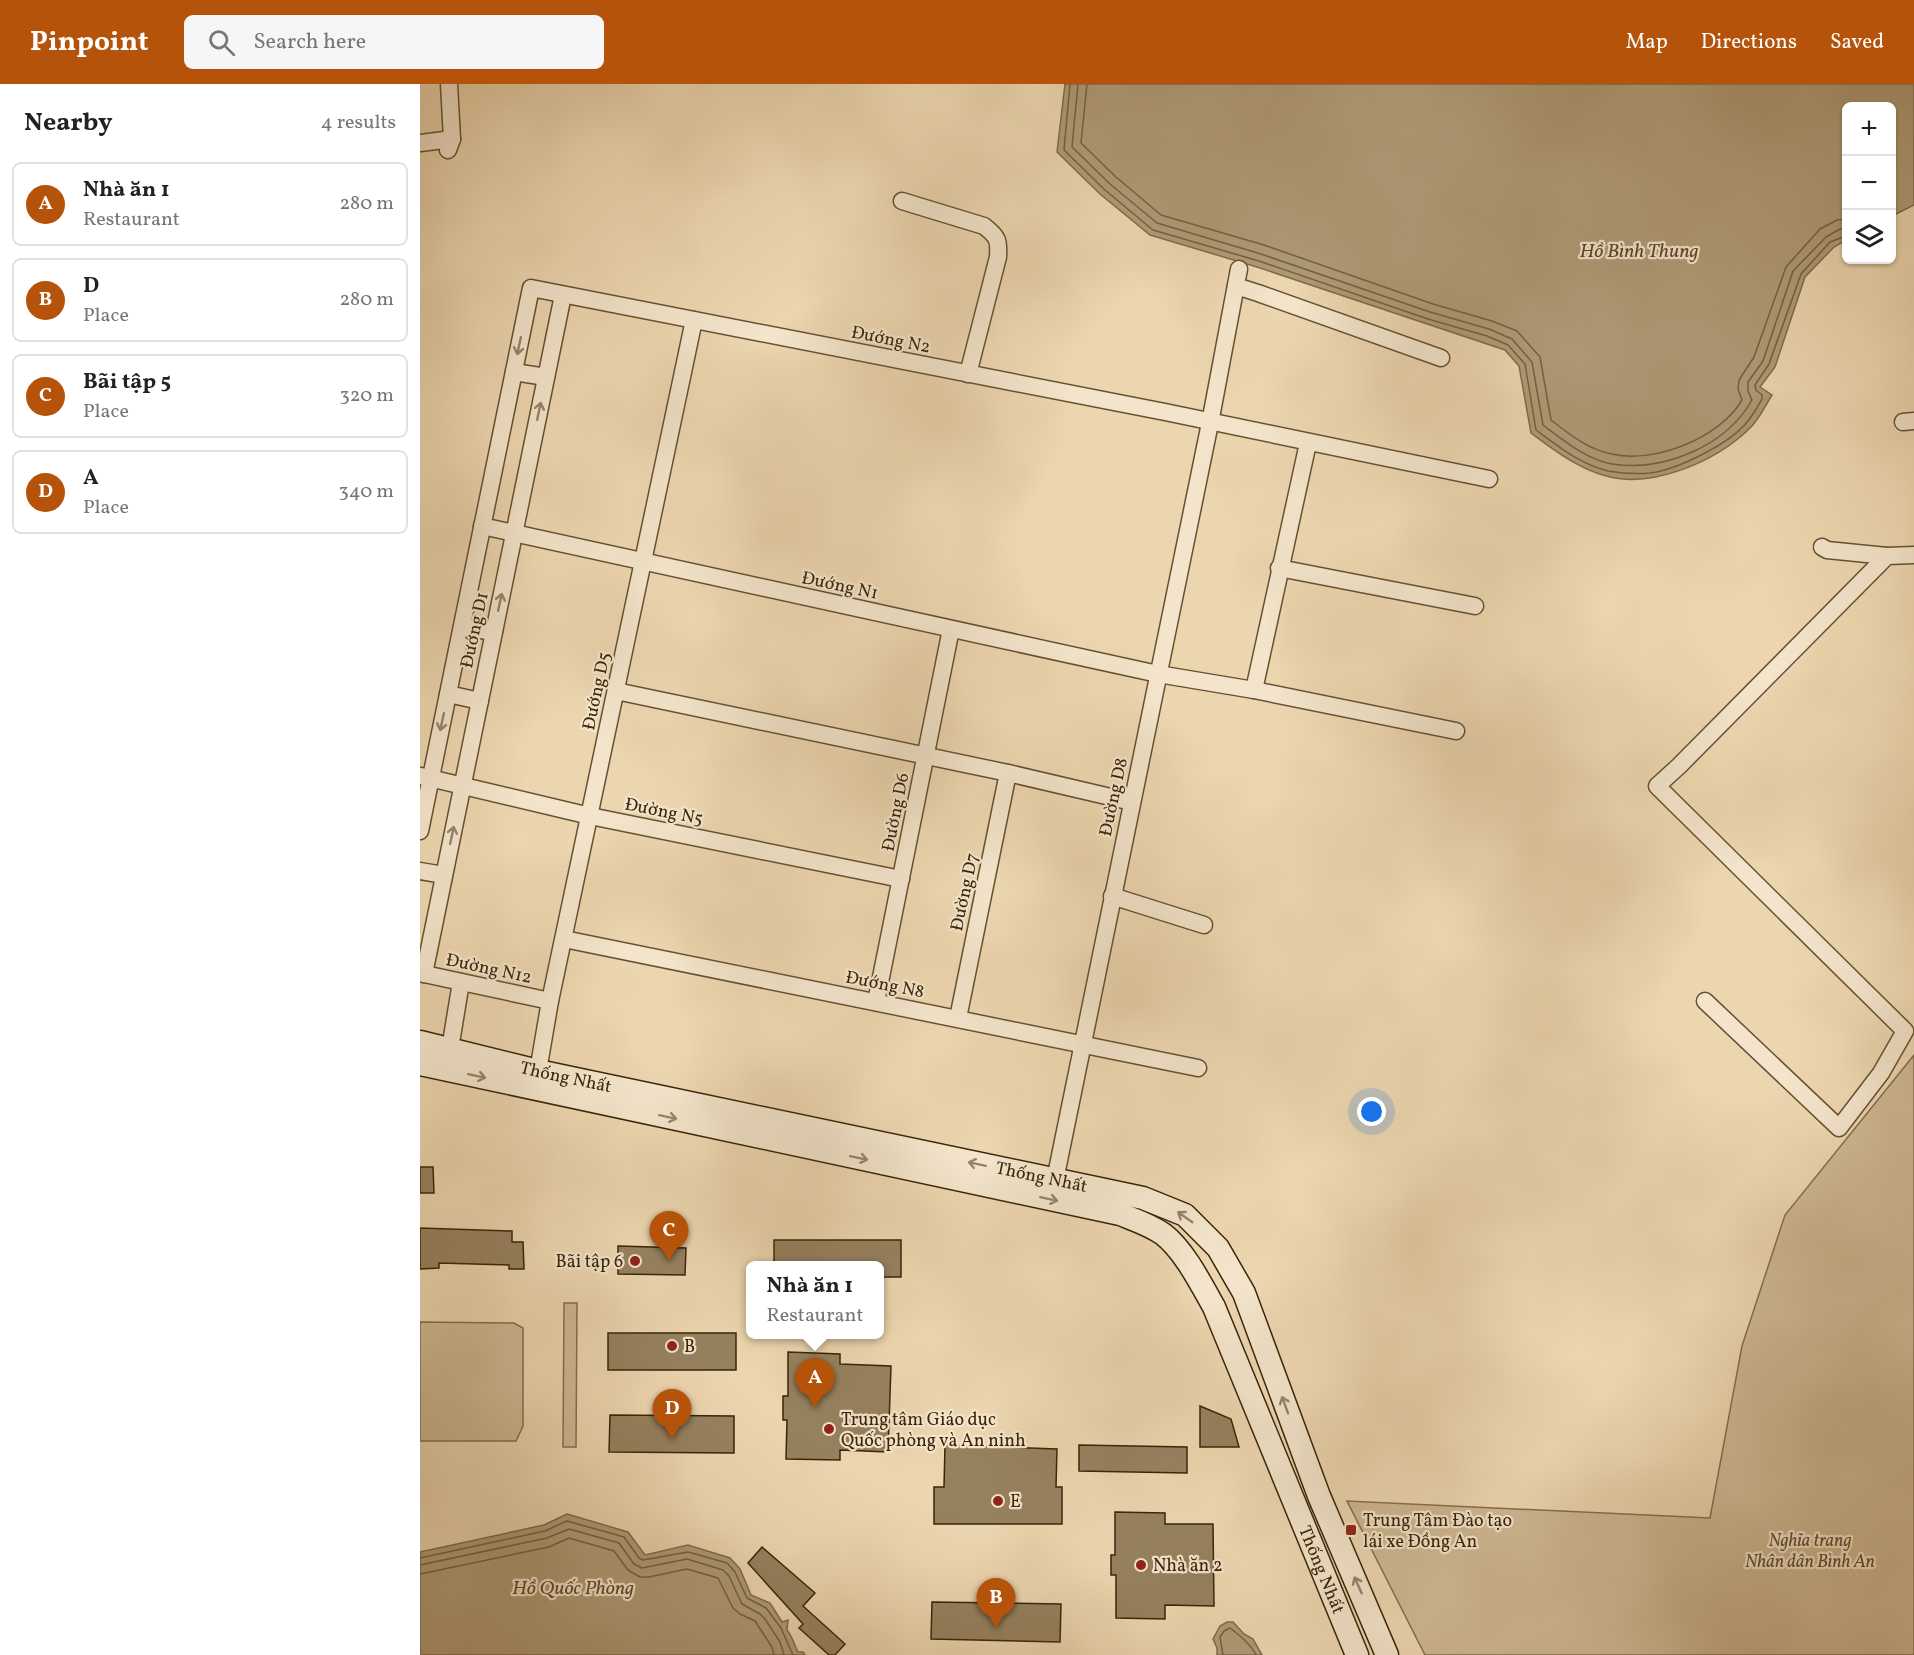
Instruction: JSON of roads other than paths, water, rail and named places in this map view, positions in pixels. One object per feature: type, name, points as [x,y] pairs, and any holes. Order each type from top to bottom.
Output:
[{"type":"main road","name":"Thống Nhất","points":[[420,1042],[450,1049],[536,1080],[1120,1214],[1142,1222],[1164,1235],[1191,1267],[1214,1307],[1353,1645]]},
{"type":"main road","name":"Thống Nhất","points":[[420,1064],[536,1080],[1054,1180],[1143,1198],[1185,1215],[1218,1248],[1244,1293],[1319,1496],[1384,1647]]},
{"type":"main road","points":[[1191,1267],[1218,1248]]},
{"type":"main road","points":[[1336,1655],[1353,1645],[1372,1618]]},
{"type":"main road","points":[[1365,1655],[1384,1647]]},
{"type":"street","points":[[420,143],[450,144],[449,84]]},
{"type":"street","points":[[903,201],[984,226],[994,234],[999,242],[998,257],[968,374]]},
{"type":"street","name":"Đường D8","points":[[1054,1180],[1210,423],[1239,269]]},
{"type":"street","points":[[1236,286],[1441,358]]},
{"type":"street","name":"Đướng N2","points":[[531,288],[1489,479]]},
{"type":"street","name":"Đướng D1","points":[[420,831],[425,777],[448,694],[531,288]]},
{"type":"street","name":"Đướng D1","points":[[422,974],[563,295]]},
{"type":"street","name":"Đướng D5","points":[[536,1080],[550,1001],[694,320]]},
{"type":"street","points":[[514,372],[546,377]]},
{"type":"street","points":[[1254,690],[1308,443]]},
{"type":"street","name":"Đướng N1","points":[[482,526],[1158,674],[1254,690],[1456,731]]},
{"type":"street","points":[[1822,547],[1827,550],[1887,556],[1914,555]]},
{"type":"street","points":[[1705,1001],[1839,1128],[1881,1073],[1905,1031],[1657,786],[1887,556]]},
{"type":"street","points":[[1279,568],[1474,606]]},
{"type":"street","points":[[462,627],[494,632]]},
{"type":"street","name":"Đường D6","points":[[876,1002],[951,629]]},
{"type":"street","points":[[616,691],[1008,772],[1132,802]]},
{"type":"street","points":[[448,694],[480,701]]},
{"type":"street","name":"Đường D7","points":[[958,1018],[1008,772]]},
{"type":"street","name":"Đường N5","points":[[425,777],[590,816],[901,879]]},
{"type":"street","points":[[420,871],[444,875]]},
{"type":"street","points":[[1113,896],[1204,925]]},
{"type":"street","name":"Đướng N8","points":[[564,939],[1198,1068]]},
{"type":"street","name":"Đường N12","points":[[422,974],[550,1001]]},
{"type":"street","points":[[450,1049],[461,982]]},
{"type":"water","name":"Hồ Bình Thung","points":[[1065,84],[1914,84],[1914,205],[1896,214],[1896,102],[1842,102],[1842,242],[1834,247],[1805,277],[1775,367],[1760,387],[1772,395],[1753,425],[1719,452],[1683,469],[1644,479],[1624,479],[1595,473],[1566,458],[1531,433],[1519,366],[1505,350],[1257,267],[1150,235],[1100,194],[1057,152]]},
{"type":"water","name":"Hồ Quốc Phòng","points":[[567,1514],[628,1532],[645,1555],[688,1545],[730,1558],[740,1569],[751,1595],[770,1603],[782,1622],[788,1620],[787,1630],[798,1652],[803,1652],[805,1655],[420,1655],[420,1552],[544,1525]]},
{"type":"water","points":[[1233,1622],[1244,1634],[1253,1639],[1262,1655],[1217,1655],[1213,1639],[1220,1626]]},
{"type":"place","name":"Bãi tập 6","points":[[635,1261]]},
{"type":"place","name":"Bãi tập 5","points":[[669,1261]]},
{"type":"place","name":"B","points":[[672,1346]]},
{"type":"place","name":"Nhà ăn 1","points":[[815,1408]]},
{"type":"place","name":"Trung tâm Giáo dục Quốc phòng và An ninh","points":[[829,1429]]},
{"type":"place","name":"A","points":[[672,1439]]},
{"type":"place","name":"E","points":[[998,1501]]},
{"type":"place","name":"Trung Tâm Đào tạo lái xe Đồng An","points":[[1351,1530]]},
{"type":"place","name":"Nhà ăn 2","points":[[1141,1565]]},
{"type":"place","name":"D","points":[[996,1628]]},
{"type":"park label","name":"Nghĩa trang Nhân dân Bình An","points":[[1810,1550]]}]
